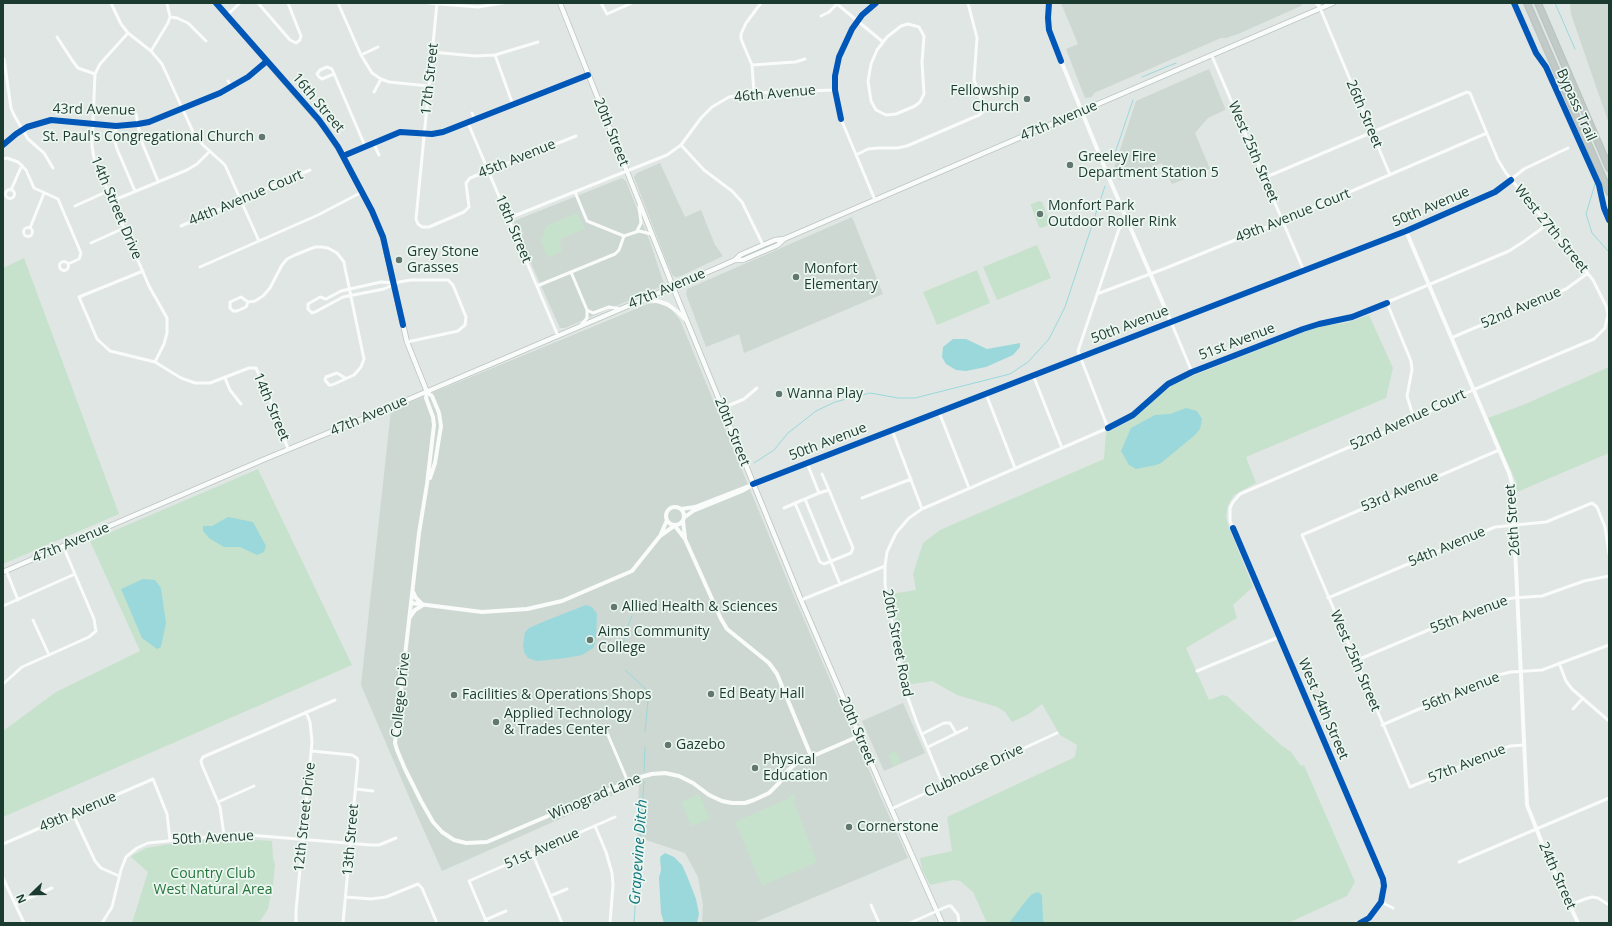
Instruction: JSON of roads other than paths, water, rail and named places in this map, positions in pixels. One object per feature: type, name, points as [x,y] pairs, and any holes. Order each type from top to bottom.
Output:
[{"type":"highway","points":[[1527,3],[1609,192]]},
{"type":"highway","points":[[1538,3],[1609,168]]},
{"type":"main road","name":"16th Street","points":[[216,3],[327,130],[343,156],[383,237],[407,342],[427,392]]},
{"type":"main road","name":"20th Street","points":[[560,3],[672,287],[801,600],[859,736],[942,923]]},
{"type":"main road","name":"47th Avenue","points":[[5,571],[288,449],[427,392],[735,260],[740,255],[763,245],[775,240],[784,239],[1082,112],[1212,56],[1320,6],[1333,3]]},
{"type":"main road","name":"47th Avenue","points":[[735,260],[742,260],[778,245],[784,239]]},
{"type":"street","points":[[111,3],[121,24],[128,33],[151,51],[162,64],[182,109],[199,142],[225,165],[259,241]]},
{"type":"street","points":[[151,51],[165,30],[170,17],[166,3]]},
{"type":"street","points":[[227,15],[240,3]]},
{"type":"street","points":[[258,3],[290,40],[296,43],[300,40],[301,36],[288,3]]},
{"type":"street","points":[[338,3],[361,55],[372,73],[381,80],[389,82],[429,86]]},
{"type":"street","points":[[428,3],[478,7],[502,3]]},
{"type":"street","name":"17th Street","points":[[420,226],[416,219],[437,3]]},
{"type":"street","points":[[601,3],[607,14],[632,3]]},
{"type":"street","points":[[754,93],[752,65],[741,34],[746,22],[761,3]]},
{"type":"street","points":[[821,16],[828,12],[837,3],[883,42]]},
{"type":"street","name":"46th Avenue","points":[[509,218],[667,155],[681,145],[701,118],[712,107],[729,97],[754,93],[835,90],[835,76],[839,57],[847,37],[858,21],[876,3]]},
{"type":"street","points":[[856,155],[873,148],[897,148],[907,146],[984,111],[974,80],[977,38],[968,3]]},
{"type":"street","points":[[1049,3],[1048,18],[1050,30],[1082,112],[1192,372]]},
{"type":"street","points":[[1317,3],[1320,6]]},
{"type":"street","name":"26th Street","points":[[1320,6],[1338,53],[1390,175]]},
{"type":"street","points":[[170,17],[183,20],[188,23],[206,41]]},
{"type":"street","points":[[908,24],[919,27],[924,36],[922,62],[925,91],[922,99],[915,106],[892,115],[882,114],[872,105],[868,81],[871,64],[877,50],[883,42],[894,30],[908,24]]},
{"type":"street","name":"14th Street Drive","points":[[128,33],[100,64],[95,74],[92,146],[94,158],[112,201],[143,271],[167,318],[167,333],[164,344],[155,362]]},
{"type":"street","points":[[57,37],[78,68],[95,74]]},
{"type":"street","points":[[432,52],[462,55],[495,55],[538,42]]},
{"type":"street","points":[[361,55],[378,47]]},
{"type":"street","points":[[495,55],[513,105]]},
{"type":"street","name":"West 25th Street","points":[[1212,56],[1304,271]]},
{"type":"street","points":[[752,65],[795,62],[804,59]]},
{"type":"street","points":[[4,60],[11,108],[28,139],[44,153],[53,168]]},
{"type":"street","name":"43rd Avenue","points":[[3,145],[22,130],[51,120],[116,126],[138,124],[159,118],[232,87],[248,77],[267,61]]},
{"type":"street","points":[[334,74],[322,79],[318,76],[318,71],[323,68],[331,67],[365,146]]},
{"type":"street","points":[[323,68],[327,77]]},
{"type":"street","points":[[343,156],[373,142],[400,132],[424,134],[443,132],[588,75]]},
{"type":"street","points":[[374,92],[381,80]]},
{"type":"street","points":[[228,81],[232,87]]},
{"type":"street","points":[[835,90],[841,119],[875,200]]},
{"type":"street","name":"West 27th Street","points":[[1372,131],[1457,95],[1467,92],[1470,93],[1498,160],[1511,180],[1588,273],[1597,286],[1608,314],[1603,331],[1591,340]]},
{"type":"street","points":[[472,113],[475,120]]},
{"type":"street","points":[[136,114],[141,140],[158,182]]},
{"type":"street","name":"18th Street","points":[[468,123],[558,336]]},
{"type":"street","points":[[116,126],[116,149],[135,191]]},
{"type":"street","points":[[1264,178],[1372,131]]},
{"type":"street","name":"49th Avenue Court","points":[[1096,294],[1150,275],[1282,221],[1487,134]]},
{"type":"street","name":"45th Avenue","points":[[420,226],[429,227],[464,212],[469,207],[466,183],[470,178],[576,136]]},
{"type":"street","points":[[373,142],[379,155]]},
{"type":"street","points":[[681,145],[704,170],[732,191],[742,202],[763,245]]},
{"type":"street","name":"50th Avenue","points":[[681,509],[695,506],[753,484],[1406,231],[1495,192],[1530,166],[1568,148]]},
{"type":"street","points":[[112,201],[197,164],[210,151]]},
{"type":"street","points":[[3,159],[7,158],[22,165],[26,170],[32,187],[58,199],[81,253],[79,259],[68,264]]},
{"type":"street","points":[[11,190],[22,165]]},
{"type":"street","name":"44th Avenue Court","points":[[181,226],[310,170]]},
{"type":"street","points":[[75,206],[108,191]]},
{"type":"street","points":[[200,267],[318,215],[362,192]]},
{"type":"street","points":[[575,192],[587,221],[624,236],[637,231],[651,234]]},
{"type":"street","points":[[30,228],[44,193]]},
{"type":"street","points":[[637,231],[641,224],[638,199]]},
{"type":"street","points":[[1108,428],[1078,351],[1119,229],[1127,220]]},
{"type":"street","name":"51st Avenue","points":[[885,566],[887,552],[896,533],[909,518],[922,509],[1108,428],[1133,415],[1168,384],[1192,372],[1303,329],[1352,317],[1387,303],[1509,251],[1548,224]]},
{"type":"street","points":[[90,243],[124,228]]},
{"type":"street","name":"26th Street","points":[[1406,231],[1512,483],[1527,805],[1536,829]]},
{"type":"street","points":[[537,286],[615,254],[619,250],[624,236]]},
{"type":"street","points":[[248,302],[246,307],[237,311],[233,311],[230,308],[230,302],[241,297],[248,302],[260,299],[267,293],[282,265],[287,259],[315,247],[328,248],[338,253],[344,262],[364,359],[359,371],[354,375],[332,385],[328,385],[325,380],[326,377],[337,373],[345,378]]},
{"type":"street","name":"14th Street","points":[[143,271],[79,297],[91,326],[103,346],[110,351],[119,354],[155,362],[187,381],[210,382],[225,378],[249,368],[256,368],[268,394],[288,449]]},
{"type":"street","points":[[570,272],[587,310],[587,318],[580,326]]},
{"type":"street","name":"52nd Avenue","points":[[1451,338],[1566,288],[1588,273]]},
{"type":"street","points":[[326,299],[341,291],[381,282],[394,283],[411,280],[448,280],[453,285],[466,317],[465,325],[458,331],[407,342]]},
{"type":"street","points":[[329,304],[326,299],[320,297],[308,304],[308,309],[312,313],[351,294],[384,289],[394,283]]},
{"type":"street","points":[[641,300],[658,301],[667,304],[687,321]]},
{"type":"street","points":[[1387,303],[1411,361],[1412,370],[1407,396],[1414,419]]},
{"type":"street","points":[[587,310],[593,313],[609,308],[621,309]]},
{"type":"street","name":"52nd Avenue Court","points":[[1230,508],[1240,494],[1424,415],[1442,404],[1473,390],[1591,340]]},
{"type":"street","points":[[1033,375],[1062,448]]},
{"type":"street","points":[[225,378],[230,390],[241,404]]},
{"type":"street","points":[[723,408],[744,399],[757,388]]},
{"type":"street","name":"College Drive","points":[[427,484],[435,463],[441,426],[439,413],[432,396],[427,392],[426,398],[433,417],[434,425],[419,533],[395,736],[397,750],[421,802],[433,822],[442,832],[454,840],[466,843],[479,844],[501,837]]},
{"type":"street","points":[[986,394],[1015,468]]},
{"type":"street","points":[[939,412],[969,488]]},
{"type":"street","points":[[892,430],[922,509]]},
{"type":"street","name":"53rd Avenue","points":[[1302,535],[1499,450]]},
{"type":"street","points":[[807,463],[819,493]]},
{"type":"street","points":[[795,503],[820,562],[824,564],[852,553],[853,551],[822,474]]},
{"type":"street","points":[[862,498],[911,479]]},
{"type":"street","name":"50th Avenue","points":[[684,519],[693,511],[748,489],[753,484]]},
{"type":"street","points":[[784,508],[829,490]]},
{"type":"street","points":[[805,499],[840,584]]},
{"type":"street","name":"54th Avenue","points":[[1328,598],[1496,527],[1546,522],[1592,503],[1597,507],[1605,527],[1609,554]]},
{"type":"street","points":[[411,603],[482,612],[528,609],[562,600],[632,571],[660,536],[667,520],[666,515],[669,510],[675,507],[681,509],[684,519],[685,539]]},
{"type":"street","name":"West 24th Street","points":[[1230,508],[1230,521],[1379,870],[1384,886],[1381,902]]},
{"type":"street","points":[[660,536],[674,526],[679,525],[684,519]]},
{"type":"street","points":[[667,520],[685,539],[721,619],[727,629],[769,663],[775,670],[811,756],[859,736]]},
{"type":"street","name":"West 25th Street","points":[[1302,535],[1382,725],[1410,787]]},
{"type":"street","points":[[3,684],[22,667],[48,654],[89,637],[96,630],[94,619],[63,546]]},
{"type":"street","points":[[801,600],[885,566]]},
{"type":"street","name":"20th Street Road","points":[[885,566],[885,584],[902,684],[944,785]]},
{"type":"street","points":[[5,571],[18,600]]},
{"type":"street","points":[[3,606],[75,574]]},
{"type":"street","name":"55th Avenue","points":[[1355,661],[1497,601],[1518,597],[1542,596],[1584,581],[1609,576]]},
{"type":"street","points":[[412,590],[416,598],[423,605]]},
{"type":"street","points":[[409,619],[415,610],[423,605]]},
{"type":"street","points":[[34,620],[48,654]]},
{"type":"street","points":[[1197,671],[1279,637]]},
{"type":"street","name":"56th Avenue","points":[[1382,725],[1498,675],[1542,670],[1609,645]]},
{"type":"street","points":[[1559,664],[1566,681],[1572,689],[1609,721]]},
{"type":"street","points":[[1573,709],[1583,698]]},
{"type":"street","points":[[224,835],[220,807],[201,760],[203,757],[335,700]]},
{"type":"street","name":"12th Street Drive","points":[[296,923],[312,751],[312,731],[306,712]]},
{"type":"street","points":[[922,734],[944,723],[950,723],[956,733]]},
{"type":"street","points":[[605,728],[628,782]]},
{"type":"street","points":[[928,747],[967,728]]},
{"type":"street","name":"Clubhouse Drive","points":[[891,809],[1057,733]]},
{"type":"street","name":"57th Avenue","points":[[1410,787],[1510,746],[1524,745]]},
{"type":"street","name":"13th Street","points":[[312,751],[352,755],[357,758],[358,765],[356,789],[343,923]]},
{"type":"street","name":"Winograd Lane","points":[[501,837],[628,782],[652,774],[673,774],[687,780],[709,795],[722,801],[745,803],[769,793],[794,764],[811,756]]},
{"type":"street","name":"49th Avenue","points":[[3,844],[153,779],[168,814],[170,840]]},
{"type":"street","points":[[218,802],[254,786]]},
{"type":"street","points":[[356,789],[373,791]]},
{"type":"street","points":[[1460,862],[1609,798]]},
{"type":"street","points":[[73,814],[90,854],[95,861],[101,868],[119,876]]},
{"type":"street","name":"51st Avenue","points":[[486,921],[469,881],[615,817]]},
{"type":"street","points":[[595,826],[608,857],[612,873],[613,884],[610,923]]},
{"type":"street","name":"24th Street","points":[[1536,829],[1578,923]]},
{"type":"street","name":"50th Avenue","points":[[102,923],[112,906],[119,876],[126,857],[136,848],[148,843],[246,834],[350,844],[379,845],[396,838]]},
{"type":"street","points":[[532,853],[562,923]]},
{"type":"street","points":[[3,878],[24,923]]},
{"type":"street","points":[[346,897],[371,899],[386,897],[414,884],[418,884],[422,888],[437,923]]},
{"type":"street","points":[[15,904],[52,888]]},
{"type":"street","points":[[550,896],[567,889]]},
{"type":"street","points":[[1570,905],[1585,898],[1592,897],[1598,898],[1609,905]]},
{"type":"street","points":[[1360,923],[1369,918],[1381,902],[1393,908]]},
{"type":"street","points":[[871,905],[879,923]]},
{"type":"street","points":[[910,923],[948,906],[951,906],[958,915],[959,923]]},
{"type":"street","points":[[486,921],[506,911]]},
{"type":"water","points":[[953,339],[966,339],[987,349],[1020,343],[1020,347],[1013,355],[986,367],[966,371],[956,370],[946,364],[942,357],[943,347]]},
{"type":"water","points":[[1186,408],[1197,411],[1202,419],[1200,429],[1195,435],[1161,463],[1136,469],[1129,465],[1121,451],[1131,428],[1155,415],[1170,414]]},
{"type":"water","points":[[228,517],[253,522],[266,546],[264,552],[257,555],[240,547],[224,547],[209,538],[203,531],[203,526],[212,526]]},
{"type":"water","points":[[143,579],[155,580],[161,588],[166,623],[161,647],[157,649],[142,638],[121,589]]},
{"type":"water","points":[[586,605],[592,607],[597,614],[596,640],[593,648],[582,655],[566,658],[537,661],[528,658],[524,652],[523,645],[525,632],[529,628]]},
{"type":"water","points":[[665,853],[674,857],[682,865],[696,899],[699,914],[697,923],[664,923],[661,913],[659,878],[661,870],[660,857]]},
{"type":"water","points":[[1038,892],[1042,895],[1044,923],[1009,923],[1032,894]]},
{"type":"waterway","points":[[1555,3],[1575,49]]},
{"type":"waterway","name":"Grapevine Ditch","points":[[1142,77],[1176,63]]},
{"type":"waterway","name":"Grapevine Ditch","points":[[1112,162],[1133,100]]},
{"type":"waterway","points":[[1595,184],[1586,214],[1592,233],[1609,252]]},
{"type":"waterway","name":"Grapevine Ditch","points":[[754,463],[774,450],[788,433],[816,411],[835,402],[870,393],[898,398],[915,398],[1010,374],[1028,362],[1049,339],[1065,307],[1105,186]]},
{"type":"waterway","name":"Grapevine Ditch","points":[[620,647],[624,642],[624,635],[632,616]]},
{"type":"waterway","name":"Grapevine Ditch","points":[[625,670],[648,692]]},
{"type":"waterway","name":"Grapevine Ditch","points":[[645,732],[648,701]]},
{"type":"waterway","name":"Grapevine Ditch","points":[[644,771],[645,747]]},
{"type":"waterway","name":"Grapevine Ditch","points":[[634,923],[644,781]]},
{"type":"place","name":"Fellowship Church","points":[[1027,99]]},
{"type":"place","name":"St. Paul's Congregational Church","points":[[262,137]]},
{"type":"place","name":"Greeley Fire Department Station 5","points":[[1070,165]]},
{"type":"place","name":"Monfort Park Outdoor Roller Rink","points":[[1040,214]]},
{"type":"place","name":"Grey Stone Grasses","points":[[399,260]]},
{"type":"place","name":"Monfort Elementary","points":[[796,277]]},
{"type":"place","name":"Wanna Play","points":[[779,394]]},
{"type":"place","name":"Allied Health & Sciences","points":[[614,607]]},
{"type":"place","name":"Aims Community College","points":[[590,640]]},
{"type":"place","name":"Ed Beaty Hall","points":[[711,694]]},
{"type":"place","name":"Facilities & Operations Shops","points":[[454,695]]},
{"type":"place","name":"Applied Technology & Trades Center","points":[[496,722]]},
{"type":"place","name":"Gazebo","points":[[668,745]]},
{"type":"place","name":"Physical Education","points":[[755,768]]},
{"type":"place","name":"Cornerstone","points":[[849,827]]},
{"type":"park label","name":"Country Club West Natural Area","points":[[213,882]]}]
